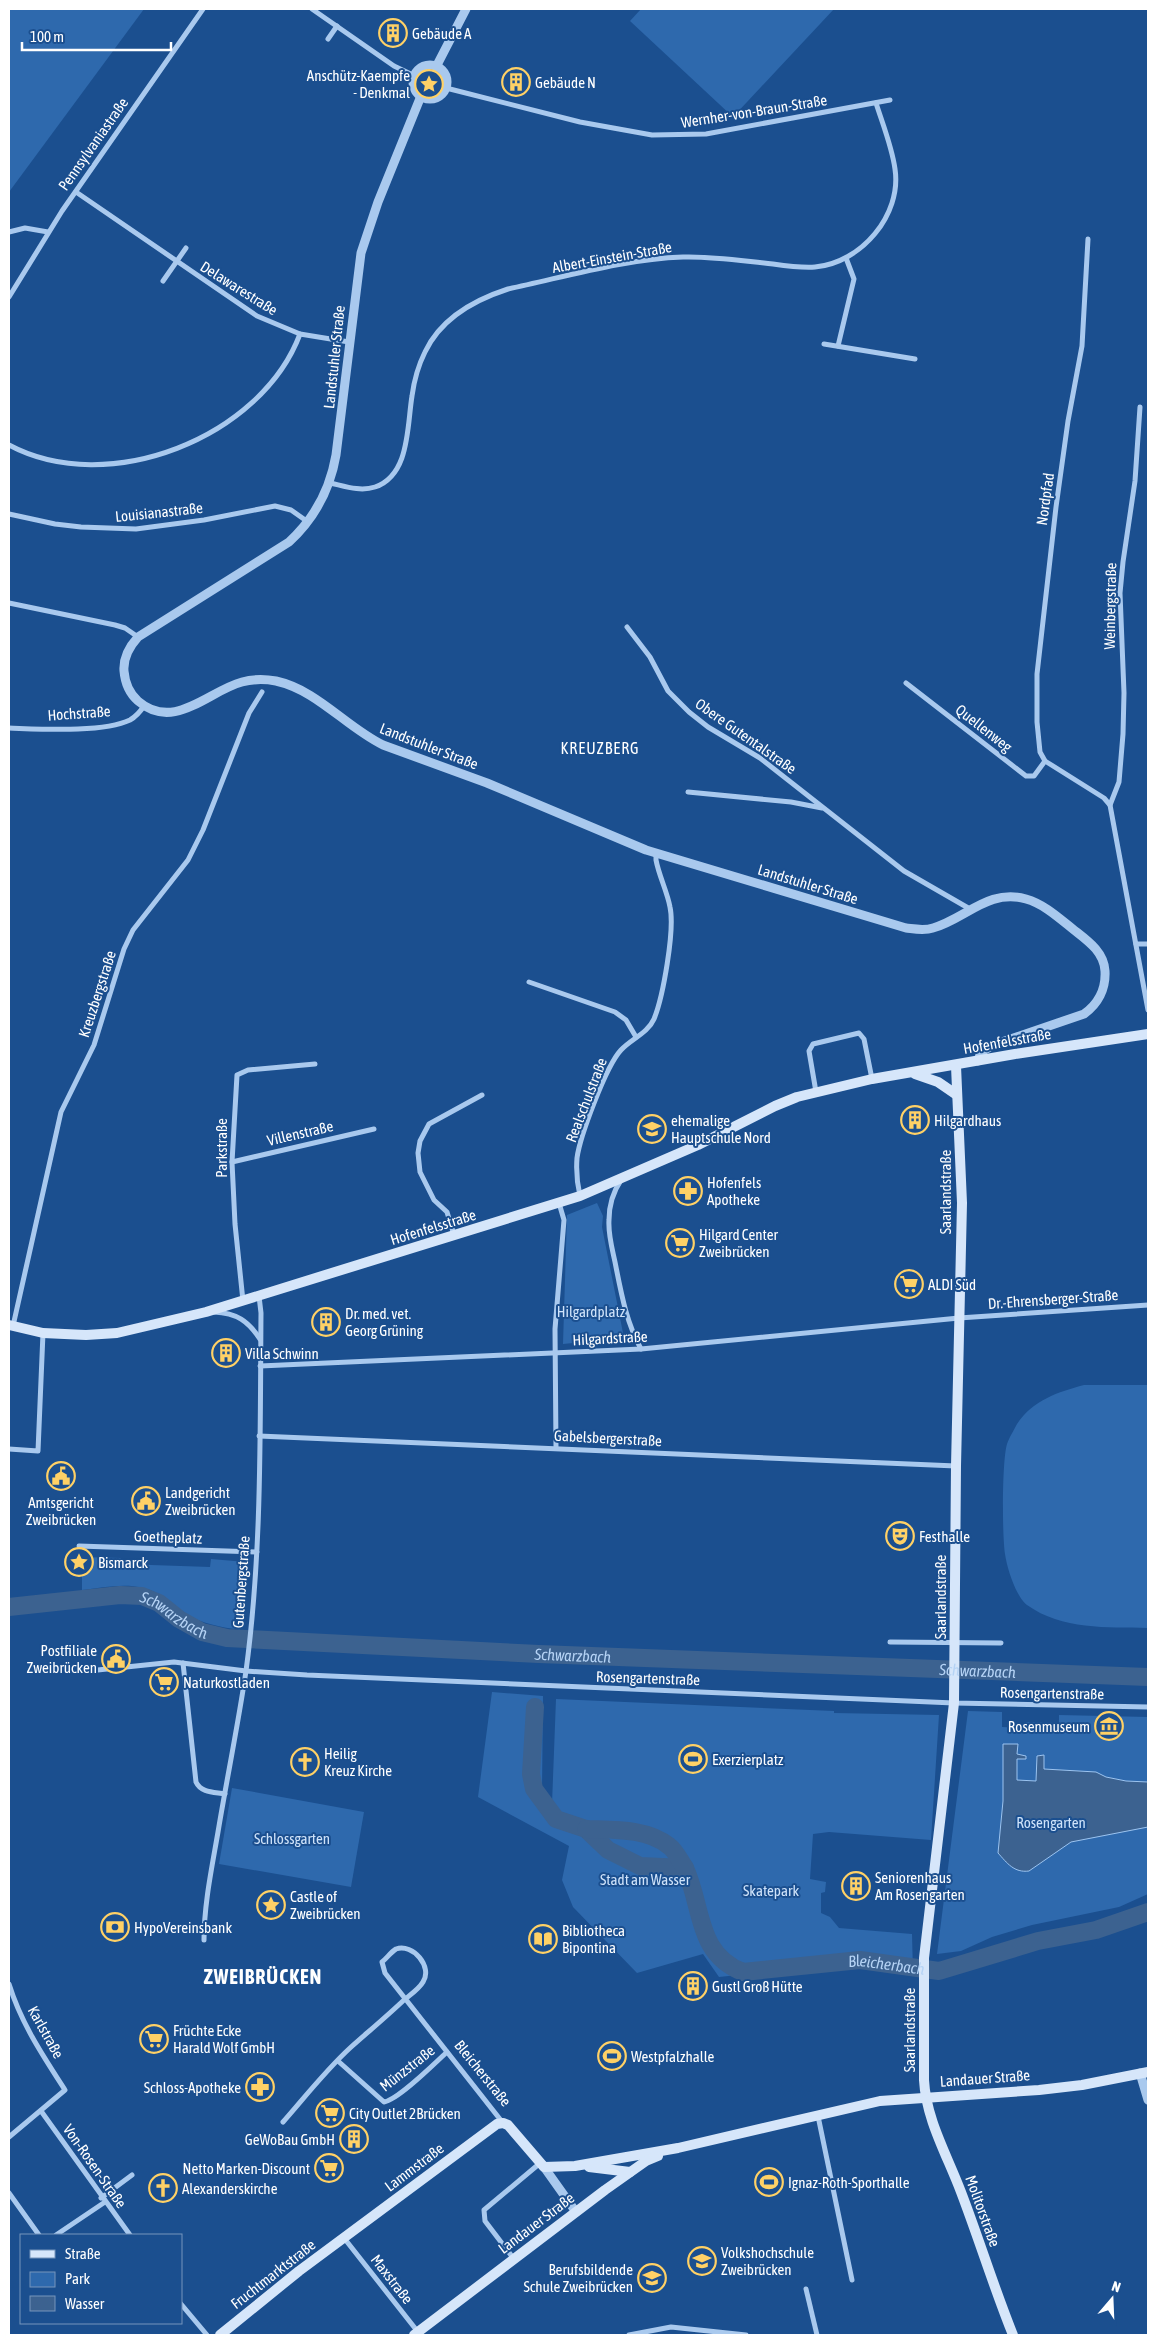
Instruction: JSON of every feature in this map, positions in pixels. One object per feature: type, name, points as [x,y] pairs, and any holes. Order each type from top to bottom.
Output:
[{"type":"main road","name":"Hofenfelsstraße","points":[[11,1326],[66,1335],[117,1332],[206,1312],[580,1196],[698,1145],[775,1106],[816,1092],[978,1061],[1148,1034]]},
{"type":"main road","name":"Saarlandstraße","points":[[925,2097],[924,1964],[955,1686],[956,1466],[962,1194],[956,1066]]},
{"type":"main road","points":[[914,1073],[938,1082],[957,1095]]},
{"type":"main road","name":"Landauer Straße","points":[[542,2165],[575,2166],[678,2148],[880,2101],[1039,2090],[1144,2073]]},
{"type":"main road","name":"Molitorstraße","points":[[925,2097],[1013,2335]]},
{"type":"main road","name":"Bleicherstraße","points":[[503,2123],[542,2165]]},
{"type":"main road","name":"Lammstraße","points":[[344,2238],[494,2126],[503,2123]]},
{"type":"main road","name":"Landauer Straße","points":[[417,2334],[630,2172],[646,2161],[678,2148]]},
{"type":"main road","points":[[575,2166],[630,2172]]},
{"type":"main road","name":"Fruchtmarktstraße","points":[[220,2335],[299,2271],[344,2238]]},
{"type":"street","name":"Pennsylvaniastraße","points":[[9,297],[48,232],[203,9]]},
{"type":"street","points":[[312,9],[394,66],[415,76]]},
{"type":"street","points":[[436,67],[466,9]]},
{"type":"street","points":[[328,39],[337,26]]},
{"type":"street","points":[[423,67],[436,67],[446,77],[446,88],[436,98],[421,96],[414,87],[415,76],[423,67]]},
{"type":"street","name":"Wernher-von-Braun-Straße","points":[[446,88],[580,122],[652,135],[706,134],[890,100]]},
{"type":"street","name":"Landstuhler Straße","points":[[421,96],[365,239],[357,269],[336,455],[330,483],[308,522],[289,542],[138,638],[127,653],[124,673],[128,690],[144,706],[155,711],[175,712],[186,710],[242,682],[254,679],[277,682],[305,693],[369,738],[383,745],[487,783],[656,853],[906,928],[932,929],[988,900],[1007,896],[1026,899],[1039,904],[1095,948],[1102,958],[1105,972],[1100,996],[1095,1005],[1084,1014],[993,1044],[981,1052],[978,1061]]},
{"type":"street","name":"Albert-Einstein-Straße","points":[[330,483],[362,489],[374,487],[392,475],[402,459],[417,370],[425,351],[436,334],[450,319],[484,297],[526,285],[657,259],[708,257],[815,267],[846,258],[858,250],[881,227],[893,198],[895,170],[876,104]]},
{"type":"street","name":"Delawarestraße","points":[[76,192],[256,316],[300,334],[349,342]]},
{"type":"street","points":[[9,232],[25,228],[48,232]]},
{"type":"street","name":"Nordpfad","points":[[1045,761],[1038,745],[1037,674],[1056,507],[1068,421],[1082,346],[1088,239]]},
{"type":"street","points":[[163,281],[186,248]]},
{"type":"street","points":[[838,346],[854,279],[846,258]]},
{"type":"street","points":[[9,445],[43,457],[90,464],[114,464],[136,462],[187,445],[225,422],[268,387],[287,361],[300,334]]},
{"type":"street","points":[[824,344],[915,359]]},
{"type":"street","name":"Weinbergstraße","points":[[1110,805],[1119,782],[1123,734],[1124,693],[1120,593],[1122,562],[1135,481],[1140,407]]},
{"type":"street","name":"Louisianastraße","points":[[9,514],[55,524],[128,530],[158,527],[275,506],[291,510],[308,522]]},
{"type":"street","points":[[9,603],[115,625],[125,628],[138,638]]},
{"type":"street","name":"Obere Gutentalstraße","points":[[627,627],[650,657],[668,691],[689,712],[708,727],[760,758],[904,871],[970,909]]},
{"type":"street","name":"Quellenweg","points":[[906,683],[1026,776],[1034,776],[1045,761]]},
{"type":"street","name":"Kreuzbergstraße","points":[[11,1326],[61,1112],[94,1045],[124,949],[133,930],[192,853],[203,830],[249,713],[262,692]]},
{"type":"street","name":"Hochstraße","points":[[9,728],[64,728],[113,724],[138,715],[144,706]]},
{"type":"street","points":[[1045,761],[1104,798],[1110,805],[1148,1010]]},
{"type":"street","name":"Obere Gutentalstraße","points":[[688,792],[791,802],[825,809]]},
{"type":"street","name":"Realschulstraße","points":[[580,1196],[576,1170],[581,1141],[613,1060],[621,1050],[649,1028],[656,1013],[671,935],[670,908],[658,868],[656,853]]},
{"type":"street","points":[[1136,944],[1148,944]]},
{"type":"street","points":[[529,982],[605,1007],[626,1020],[636,1037]]},
{"type":"street","points":[[816,1092],[809,1050],[811,1046],[859,1033],[864,1039],[872,1080]]},
{"type":"street","name":"Parkstraße","points":[[243,1301],[235,1224],[232,1162],[237,1075],[248,1070],[315,1064]]},
{"type":"street","points":[[454,1236],[447,1212],[434,1200],[420,1172],[418,1153],[420,1140],[430,1124],[482,1095]]},
{"type":"street","name":"Villenstraße","points":[[232,1162],[374,1129]]},
{"type":"street","points":[[622,1179],[614,1191],[609,1212],[609,1229],[624,1306],[631,1331],[641,1350]]},
{"type":"street","points":[[556,1448],[555,1353],[564,1220],[559,1203]]},
{"type":"street","name":"Gutenbergstraße","points":[[204,1940],[210,1874],[246,1671],[257,1552],[260,1366],[259,1296]]},
{"type":"street","name":"Dr.-Ehrensberger-Straße","points":[[959,1318],[1148,1305]]},
{"type":"street","points":[[206,1312],[240,1317],[249,1324],[260,1340]]},
{"type":"street","name":"Hilgardstraße","points":[[260,1366],[641,1350],[959,1318]]},
{"type":"street","points":[[9,1449],[38,1451],[43,1332]]},
{"type":"street","name":"Gabelsbergerstraße","points":[[259,1436],[956,1466]]},
{"type":"street","name":"Goetheplatz","points":[[79,1546],[257,1552]]},
{"type":"street","points":[[890,1642],[955,1646],[1001,1644]]},
{"type":"street","points":[[183,1663],[196,1782],[200,1789],[225,1794]]},
{"type":"street","name":"Rosengartenstraße","points":[[88,1671],[183,1663],[246,1671],[954,1703],[1148,1707]]},
{"type":"street","name":"Bleicherstraße","points":[[406,1999],[424,1982],[426,1969],[416,1953],[406,1948],[391,1952],[382,1962],[382,1967],[406,1999],[447,2052],[503,2123]]},
{"type":"street","name":"Karlstraße","points":[[9,1984],[27,2028],[65,2090],[41,2111]]},
{"type":"street","points":[[283,2122],[338,2061],[406,1999]]},
{"type":"street","name":"Münzstraße","points":[[338,2061],[379,2100],[384,2102],[389,2101],[402,2091],[447,2052]]},
{"type":"street","points":[[1144,2073],[1148,2100]]},
{"type":"street","points":[[9,2137],[41,2111]]},
{"type":"street","name":"Von-Rosen-Straße","points":[[41,2111],[129,2234]]},
{"type":"street","points":[[818,2115],[852,2280]]},
{"type":"street","points":[[514,2259],[485,2221],[484,2210],[542,2165]]},
{"type":"street","name":"Bleicherstraße","points":[[542,2165],[576,2212]]},
{"type":"street","points":[[57,2234],[103,2200],[132,2175]]},
{"type":"street","points":[[9,2193],[38,2234]]},
{"type":"street","name":"Maxstraße","points":[[344,2238],[417,2334]]},
{"type":"street","points":[[806,2289],[817,2335]]},
{"type":"street","points":[[182,2305],[206,2335]]},
{"type":"street","points":[[629,2335],[672,2327],[746,2335]]},
{"type":"green space","points":[[9,9],[144,9],[9,192]]},
{"type":"green space","points":[[641,9],[834,9],[733,117],[630,21]]},
{"type":"green space","name":"Hilgardplatz","points":[[597,1203],[603,1216],[602,1227],[624,1338],[563,1344],[567,1215]]},
{"type":"green space","points":[[1084,1385],[1148,1385],[1148,1628],[1085,1626],[1055,1619],[1041,1613],[1027,1605],[1019,1596],[1008,1567],[1004,1545],[1003,1498],[1005,1453],[1008,1442],[1023,1416],[1038,1403],[1056,1394]]},
{"type":"green space","points":[[82,1557],[121,1558],[122,1564],[210,1567],[211,1559],[246,1562],[240,1630],[191,1617],[161,1595],[143,1588],[120,1586],[82,1590]]},
{"type":"green space","points":[[492,1692],[543,1696],[542,1791],[552,1804],[556,1699],[834,1711],[834,1713],[939,1715],[931,1840],[829,1832],[813,1834],[810,1879],[826,1882],[825,1892],[821,1893],[821,1913],[830,1917],[839,1928],[912,1934],[913,1973],[872,1964],[844,1964],[719,1977],[703,1954],[637,1973],[573,1907],[562,1880],[569,1846],[478,1797]]},
{"type":"green space","name":"Rosengarten","points":[[968,1711],[1002,1712],[1002,1727],[1026,1728],[1026,1722],[1059,1723],[1059,1715],[1148,1717],[1148,1894],[1119,1907],[1032,1925],[992,1937],[961,1951],[937,1954]]},
{"type":"green space","name":"Schlossgarten","points":[[232,1788],[364,1812],[351,1887],[219,1864]]},
{"type":"water","points":[[1003,1744],[1018,1744],[1017,1754],[1026,1756],[1026,1759],[1017,1759],[1017,1780],[1036,1781],[1037,1756],[1044,1755],[1044,1769],[1096,1772],[1106,1777],[1126,1781],[1148,1782],[1148,1827],[1071,1842],[1029,1871],[1015,1869],[998,1853],[1003,1801]]},
{"type":"waterway","name":"Schwarzbach","points":[[9,1607],[120,1595],[142,1596],[159,1603],[179,1619],[202,1632],[227,1638],[539,1654],[1148,1677]]},
{"type":"waterway","name":"Bleicherbach","points":[[535,1707],[531,1774],[534,1789],[556,1819],[586,1829],[608,1850],[640,1866],[685,1868],[703,1928],[709,1941],[717,1954],[728,1964],[743,1972],[860,1960],[939,1971],[1038,1941],[1096,1930],[1148,1912]]},
{"type":"waterway","name":"Bleicherbach","points":[[586,1829],[629,1831],[651,1836],[671,1848],[685,1868]]},
{"type":"place","name":"Gebäude A","points":[[393,33]]},
{"type":"place","name":"Gebäude N","points":[[516,82]]},
{"type":"place","name":"Anschütz-Kaempfe - Denkmal","points":[[429,84]]},
{"type":"place","name":"Hilgardhaus","points":[[915,1120]]},
{"type":"place","name":"ehemalige Hauptschule Nord","points":[[652,1129]]},
{"type":"place","name":"Hofenfels Apotheke","points":[[688,1191]]},
{"type":"place","name":"Hilgard Center Zweibrücken","points":[[680,1243]]},
{"type":"place","name":"ALDI Süd","points":[[909,1284]]},
{"type":"place","name":"Dr. med. vet. Georg Grüning","points":[[326,1322]]},
{"type":"place","name":"Villa Schwinn","points":[[226,1353]]},
{"type":"place","name":"Amtsgericht Zweibrücken","points":[[61,1476]]},
{"type":"place","name":"Landgericht Zweibrücken","points":[[146,1501]]},
{"type":"place","name":"Festhalle","points":[[900,1536]]},
{"type":"place","name":"Bismarck","points":[[79,1562]]},
{"type":"place","name":"Postfiliale Zweibrücken","points":[[116,1659]]},
{"type":"place","name":"Naturkostladen","points":[[164,1682]]},
{"type":"place","name":"Rosenmuseum","points":[[1109,1726]]},
{"type":"place","name":"Exerzierplatz","points":[[693,1759]]},
{"type":"place","name":"Heilig Kreuz Kirche","points":[[305,1762]]},
{"type":"place","name":"Seniorenhaus Am Rosengarten","points":[[856,1886]]},
{"type":"place","name":"Castle of Zweibrücken","points":[[271,1905]]},
{"type":"place","name":"HypoVereinsbank","points":[[115,1927]]},
{"type":"place","name":"Bibliotheca Bipontina","points":[[543,1939]]},
{"type":"place","name":"Gustl Groß Hütte","points":[[693,1986]]},
{"type":"place","name":"Früchte Ecke Harald Wolf GmbH","points":[[154,2039]]},
{"type":"place","name":"Westpfalzhalle","points":[[612,2056]]},
{"type":"place","name":"Schloss-Apotheke","points":[[260,2087]]},
{"type":"place","name":"City Outlet 2Brücken","points":[[330,2113]]},
{"type":"place","name":"GeWoBau GmbH","points":[[354,2139]]},
{"type":"place","name":"Netto Marken-Discount","points":[[329,2168]]},
{"type":"place","name":"Ignaz-Roth-Sporthalle","points":[[769,2182]]},
{"type":"place","name":"Alexanderskirche","points":[[163,2188]]},
{"type":"place","name":"Volkshochschule Zweibrücken","points":[[702,2261]]},
{"type":"place","name":"Berufsbildende Schule Zweibrücken","points":[[652,2278]]},
{"type":"district","name":"KREUZBERG","points":[[600,748]]},
{"type":"district","name":"ZWEIBRÜCKEN","points":[[263,1976]]},
{"type":"park label","name":"Stadt am Wasser","points":[[645,1879]]},
{"type":"park label","name":"Skatepark","points":[[771,1890]]}]
